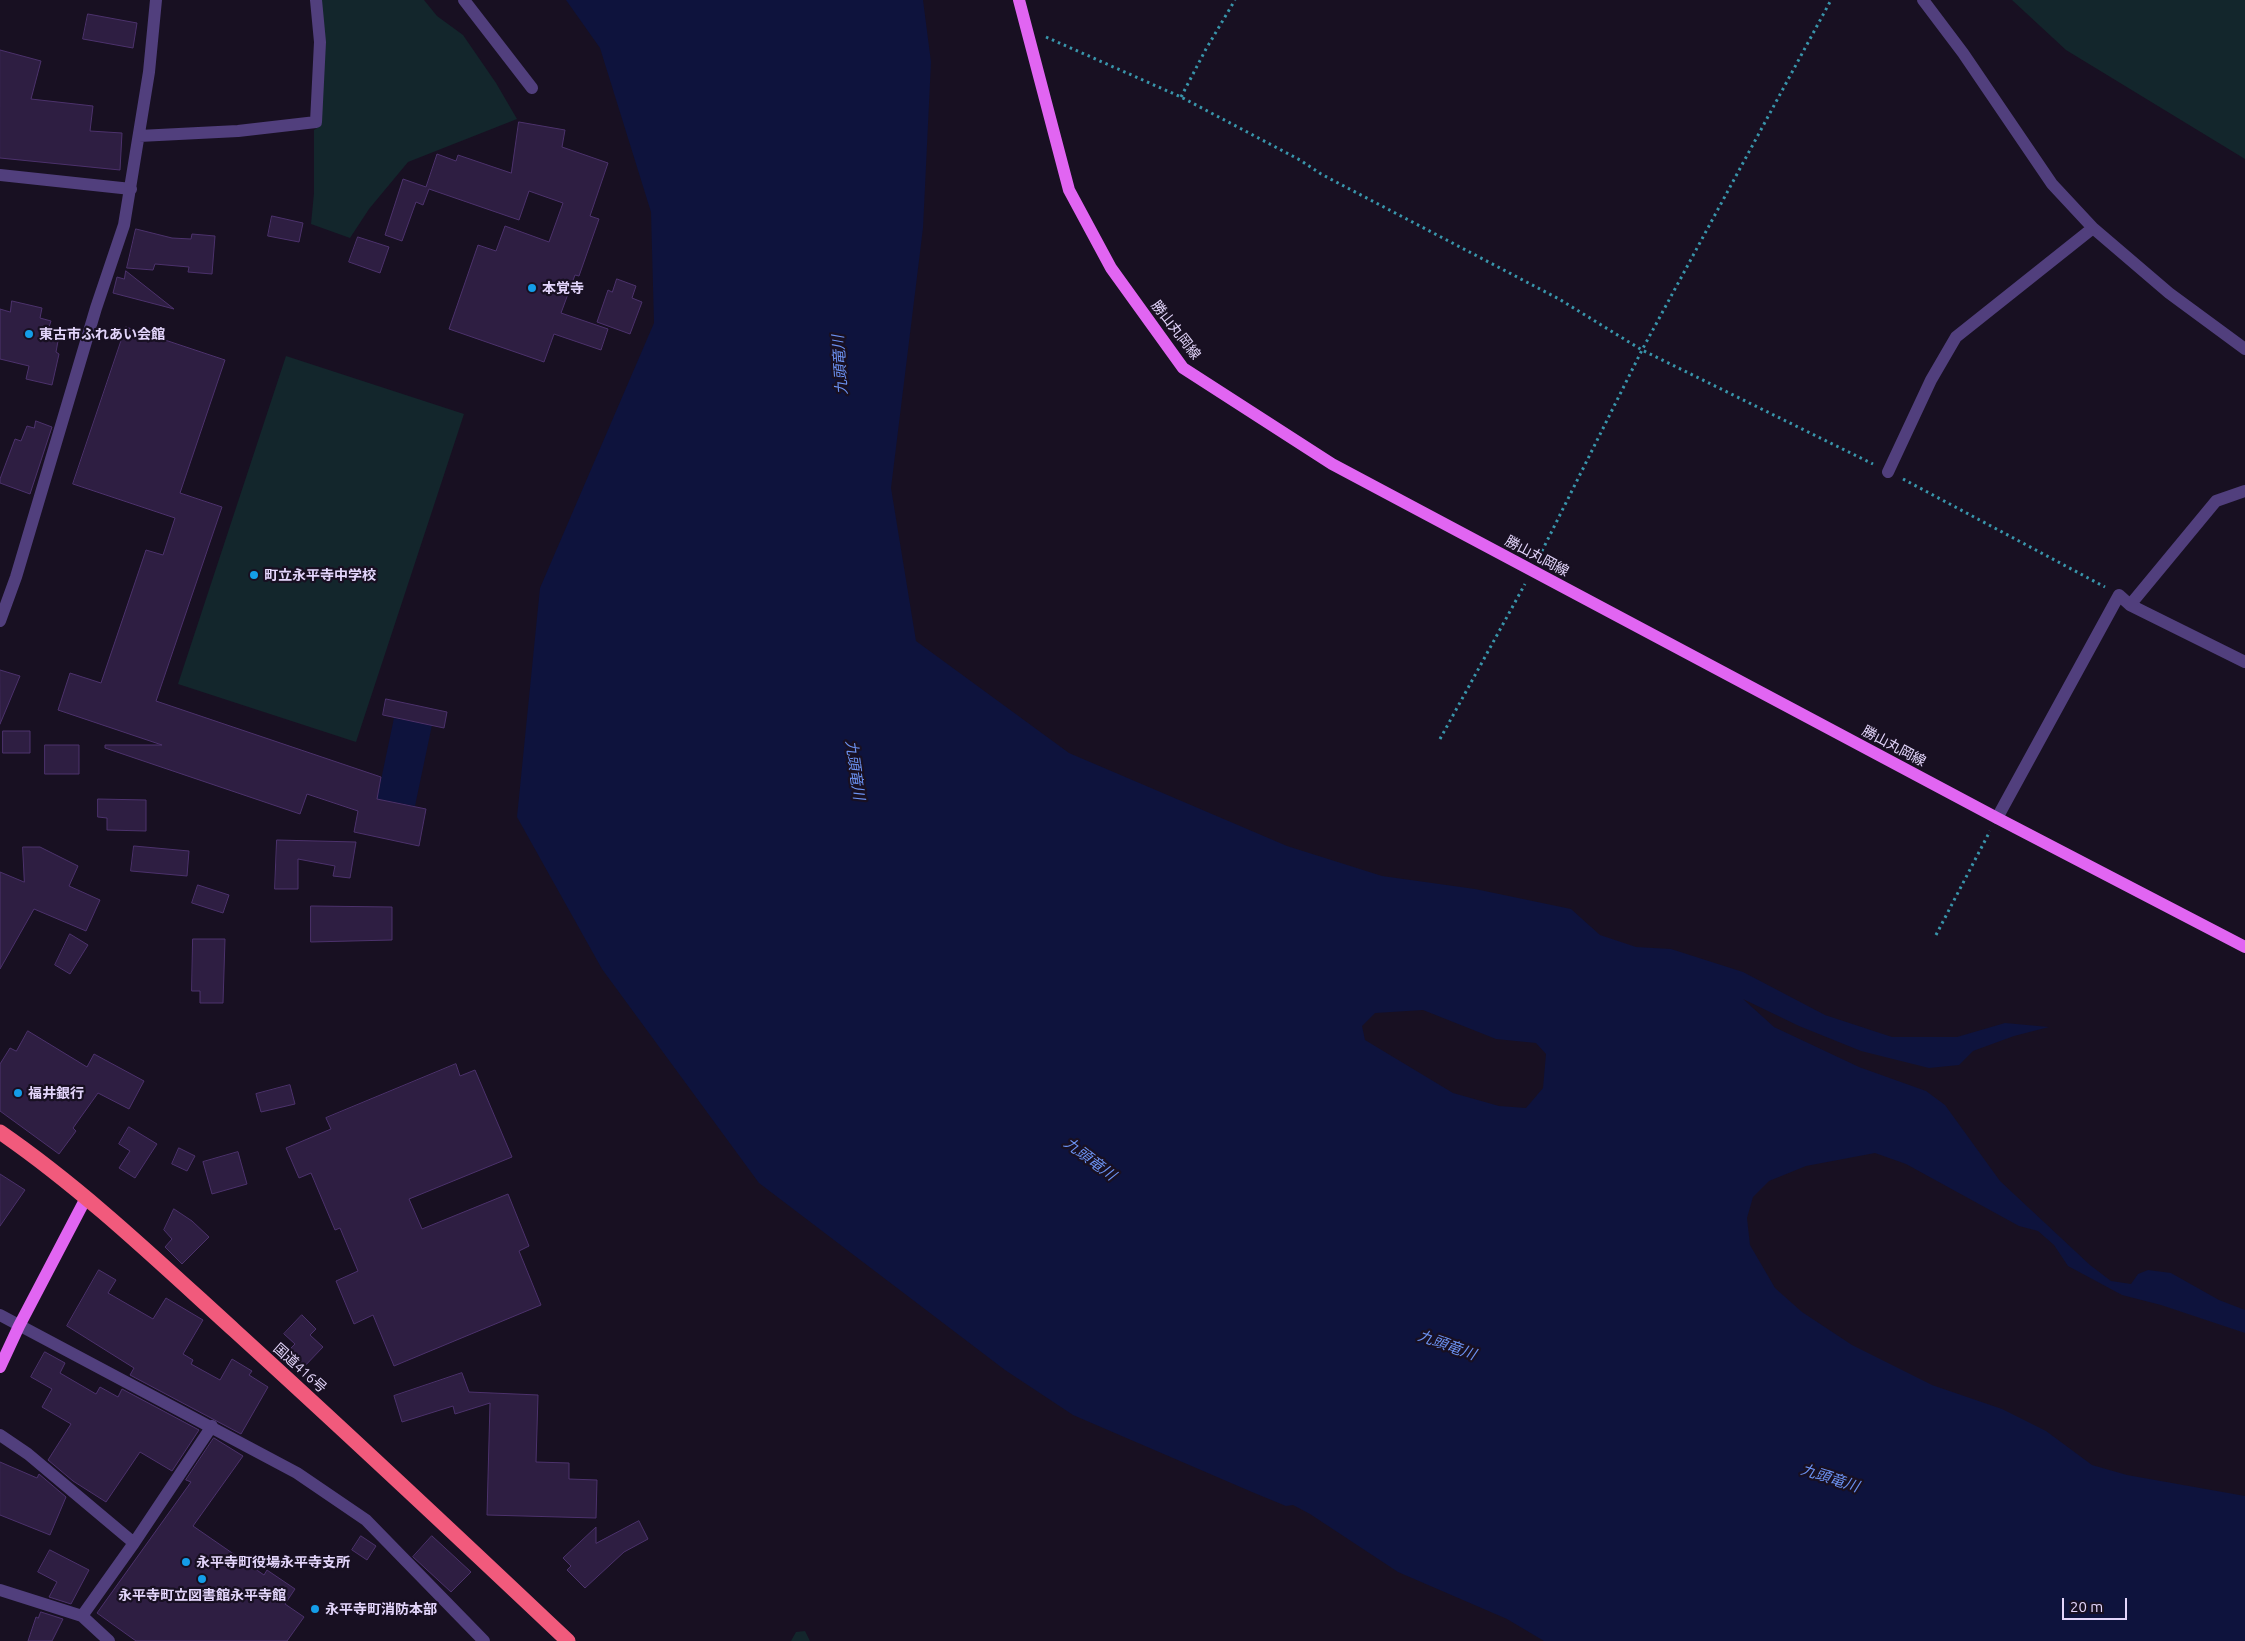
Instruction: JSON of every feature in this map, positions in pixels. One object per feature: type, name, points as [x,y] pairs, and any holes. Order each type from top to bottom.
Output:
[{"type":"highway","name":"国道416号","points":[[0,1132],[35,1156],[86,1198],[376,1460],[568,1641]]},
{"type":"main road","name":"勝山丸岡線","points":[[1019,0],[1069,190],[1111,268],[1182,368],[1332,464],[1997,818],[2245,947]]},
{"type":"main road","points":[[0,1367],[19,1326],[86,1198]]},
{"type":"street","points":[[0,621],[16,577],[96,308],[124,225],[150,72],[156,0]]},
{"type":"street","points":[[139,136],[238,131],[316,122],[320,42],[316,0]]},
{"type":"street","points":[[464,0],[532,88]]},
{"type":"street","points":[[1923,0],[1963,53],[2052,184],[2093,228],[2169,293],[2245,349]]},
{"type":"street","points":[[0,175],[131,189]]},
{"type":"street","points":[[1888,472],[1931,380],[1956,337],[2093,228]]},
{"type":"street","points":[[2130,605],[2216,501],[2245,491]]},
{"type":"street","points":[[1997,818],[2119,595],[2130,605],[2245,662]]},
{"type":"street","points":[[0,1315],[212,1426],[297,1473],[366,1520],[484,1641]]},
{"type":"street","points":[[82,1616],[134,1543],[212,1426]]},
{"type":"street","points":[[0,1435],[28,1454],[134,1543]]},
{"type":"street","points":[[0,1590],[82,1616],[110,1641]]},
{"type":"path","points":[[1181,97],[1206,49],[1235,0]]},
{"type":"path","points":[[1440,740],[1532,570],[1642,350],[1830,0]]},
{"type":"path","points":[[1025,28],[1181,97],[1300,160],[1321,174],[1559,299],[1642,350],[1888,472],[2119,595]]},
{"type":"path","points":[[1936,935],[1997,818]]},
{"type":"shaded area","points":[[321,0],[424,0],[437,16],[463,35],[496,83],[517,119],[408,162],[369,209],[350,238],[311,224],[314,193],[314,130],[320,126]]},
{"type":"shaded area","points":[[2012,0],[2245,0],[2245,159],[2066,50]]},
{"type":"shaded area","points":[[286,356],[464,414],[356,742],[178,684]]},
{"type":"shaded area","points":[[805,1631],[810,1641],[791,1641],[796,1632]]},
{"type":"water","name":"九頭竜川","points":[[566,0],[923,0],[931,62],[923,228],[891,488],[916,641],[1069,753],[1287,846],[1382,876],[1475,889],[1571,909],[1600,935],[1636,947],[1671,949],[1743,972],[1825,1015],[1892,1037],[1957,1037],[2005,1023],[2049,1027],[2014,1036],[1973,1051],[1959,1065],[1929,1068],[1861,1051],[1799,1026],[1743,999],[1774,1027],[1859,1067],[1926,1091],[1945,1105],[2000,1181],[2090,1265],[2111,1281],[2131,1284],[2138,1274],[2148,1270],[2171,1273],[2219,1300],[2245,1310],[2245,1333],[2161,1305],[2122,1295],[2068,1266],[2054,1245],[2038,1231],[2019,1226],[1906,1164],[1875,1153],[1806,1166],[1769,1181],[1753,1197],[1747,1218],[1750,1245],[1775,1288],[1802,1312],[1852,1345],[1932,1385],[2002,1409],[2046,1431],[2092,1465],[2127,1475],[2245,1496],[2245,1641],[1544,1641],[1507,1619],[1398,1572],[1310,1514],[1293,1505],[1286,1506],[1073,1415],[1005,1370],[759,1183],[602,969],[517,817],[540,588],[654,323],[651,212],[600,48]],"holes":[[[1423,1010],[1496,1039],[1536,1043],[1546,1054],[1543,1088],[1526,1108],[1499,1106],[1453,1093],[1365,1040],[1362,1026],[1375,1013]]]},
{"type":"water","points":[[394,718],[432,725],[415,806],[377,799]]},
{"type":"building","points":[[88,14],[137,23],[133,48],[83,39]]},
{"type":"building","points":[[0,50],[41,61],[31,99],[93,106],[90,131],[122,133],[120,170],[0,158]]},
{"type":"building","points":[[519,122],[565,130],[562,147],[608,163],[590,216],[599,219],[579,276],[575,275],[561,313],[608,329],[601,350],[554,334],[544,362],[449,329],[478,245],[496,251],[505,226],[549,242],[563,203],[529,191],[519,220],[429,189],[423,205],[416,202],[402,241],[385,235],[403,179],[426,187],[437,154],[456,161],[458,155],[511,173]]},
{"type":"building","points":[[272,216],[303,223],[299,242],[268,236]]},
{"type":"building","points":[[136,229],[172,238],[191,239],[192,234],[215,236],[212,274],[188,272],[189,267],[155,264],[153,270],[127,268]]},
{"type":"building","points":[[358,237],[389,247],[380,273],[349,262]]},
{"type":"building","points":[[126,271],[174,309],[113,293],[117,277],[124,279]]},
{"type":"building","points":[[617,279],[636,286],[632,298],[642,302],[630,334],[597,322],[608,290],[612,292]]},
{"type":"building","points":[[12,301],[42,308],[40,318],[51,321],[49,327],[60,330],[56,352],[59,354],[52,385],[26,379],[29,366],[0,359],[0,309],[10,312]]},
{"type":"building","points":[[126,327],[225,360],[180,493],[222,507],[156,701],[381,777],[377,799],[426,809],[419,846],[354,832],[358,811],[307,794],[300,814],[105,748],[105,745],[162,745],[58,710],[70,673],[101,683],[146,550],[163,555],[175,518],[73,484]]},
{"type":"building","points":[[36,421],[52,427],[30,494],[0,483],[0,479],[15,439],[21,441],[27,426],[34,428]]},
{"type":"building","points":[[0,670],[20,676],[0,724]]},
{"type":"building","points":[[386,699],[447,712],[444,728],[383,715]]},
{"type":"building","points":[[3,731],[30,731],[30,753],[3,753]]},
{"type":"building","points":[[45,745],[79,745],[79,774],[45,774]]},
{"type":"building","points":[[98,799],[146,800],[146,831],[107,830],[107,818],[98,817]]},
{"type":"building","points":[[277,840],[356,842],[350,878],[333,876],[335,866],[298,859],[298,889],[275,889]]},
{"type":"building","points":[[134,846],[189,851],[187,876],[131,871]]},
{"type":"building","points":[[23,847],[40,847],[78,866],[69,886],[100,900],[86,931],[34,909],[0,969],[0,872],[24,882]]},
{"type":"building","points":[[198,885],[229,895],[223,913],[192,903]]},
{"type":"building","points":[[311,906],[392,907],[392,940],[311,942]]},
{"type":"building","points":[[70,934],[88,945],[70,974],[55,965]]},
{"type":"building","points":[[193,939],[225,939],[223,1003],[200,1003],[200,991],[192,991]]},
{"type":"building","points":[[28,1031],[87,1067],[94,1054],[144,1081],[129,1109],[98,1093],[73,1128],[76,1131],[59,1154],[0,1111],[0,1064],[10,1048],[16,1051]]},
{"type":"building","points":[[456,1064],[460,1076],[475,1070],[512,1157],[409,1199],[422,1229],[508,1194],[529,1246],[519,1251],[541,1305],[394,1366],[373,1315],[354,1324],[336,1281],[358,1271],[340,1228],[335,1230],[311,1173],[299,1178],[286,1148],[331,1129],[326,1118]]},
{"type":"building","points":[[290,1085],[295,1104],[261,1112],[256,1094]]},
{"type":"building","points":[[129,1127],[157,1144],[135,1178],[119,1168],[130,1151],[119,1144]]},
{"type":"building","points":[[179,1148],[195,1156],[187,1171],[172,1164]]},
{"type":"building","points":[[238,1152],[247,1184],[212,1194],[203,1162]]},
{"type":"building","points":[[0,1174],[25,1190],[0,1226]]},
{"type":"building","points":[[174,1209],[192,1221],[209,1237],[182,1264],[165,1247],[172,1239],[164,1230]]},
{"type":"building","points":[[99,1270],[116,1280],[108,1293],[153,1319],[166,1298],[203,1320],[183,1354],[193,1360],[191,1364],[220,1380],[232,1359],[252,1371],[249,1375],[268,1387],[241,1434],[130,1375],[134,1368],[67,1326]]},
{"type":"building","points":[[302,1315],[316,1329],[310,1335],[323,1347],[301,1370],[285,1354],[295,1344],[284,1334]]},
{"type":"building","points":[[45,1352],[65,1363],[60,1373],[96,1394],[100,1387],[118,1397],[122,1389],[199,1430],[172,1471],[140,1452],[106,1502],[73,1481],[48,1460],[71,1424],[42,1407],[52,1389],[31,1377]]},
{"type":"building","points":[[462,1373],[469,1392],[538,1395],[536,1462],[569,1463],[569,1479],[597,1480],[596,1518],[487,1515],[490,1403],[455,1414],[453,1406],[402,1422],[394,1396]]},
{"type":"building","points":[[214,1438],[243,1456],[193,1526],[264,1575],[267,1570],[295,1589],[285,1604],[304,1617],[287,1641],[136,1641],[97,1613],[191,1482],[186,1480]]},
{"type":"building","points":[[0,1462],[37,1478],[39,1474],[66,1497],[50,1535],[0,1515]]},
{"type":"building","points":[[639,1521],[648,1539],[624,1552],[585,1588],[567,1570],[571,1566],[563,1558],[596,1527],[596,1543]]},
{"type":"building","points":[[361,1536],[376,1546],[367,1560],[352,1550]]},
{"type":"building","points":[[432,1536],[471,1572],[451,1592],[413,1557]]},
{"type":"building","points":[[50,1550],[89,1570],[71,1604],[49,1597],[57,1582],[38,1572]]},
{"type":"building","points":[[41,1612],[63,1619],[52,1641],[28,1641],[36,1617],[38,1618]]},
{"type":"place","name":"本覚寺","points":[[532,288]]},
{"type":"place","name":"東古市ふれあい会館","points":[[29,334]]},
{"type":"place","name":"町立永平寺中学校","points":[[254,575]]},
{"type":"place","name":"福井銀行","points":[[18,1093]]},
{"type":"place","name":"永平寺町役場永平寺支所","points":[[186,1562]]},
{"type":"place","name":"永平寺町立図書館永平寺館","points":[[202,1579]]},
{"type":"place","name":"永平寺町消防本部","points":[[315,1609]]}]
